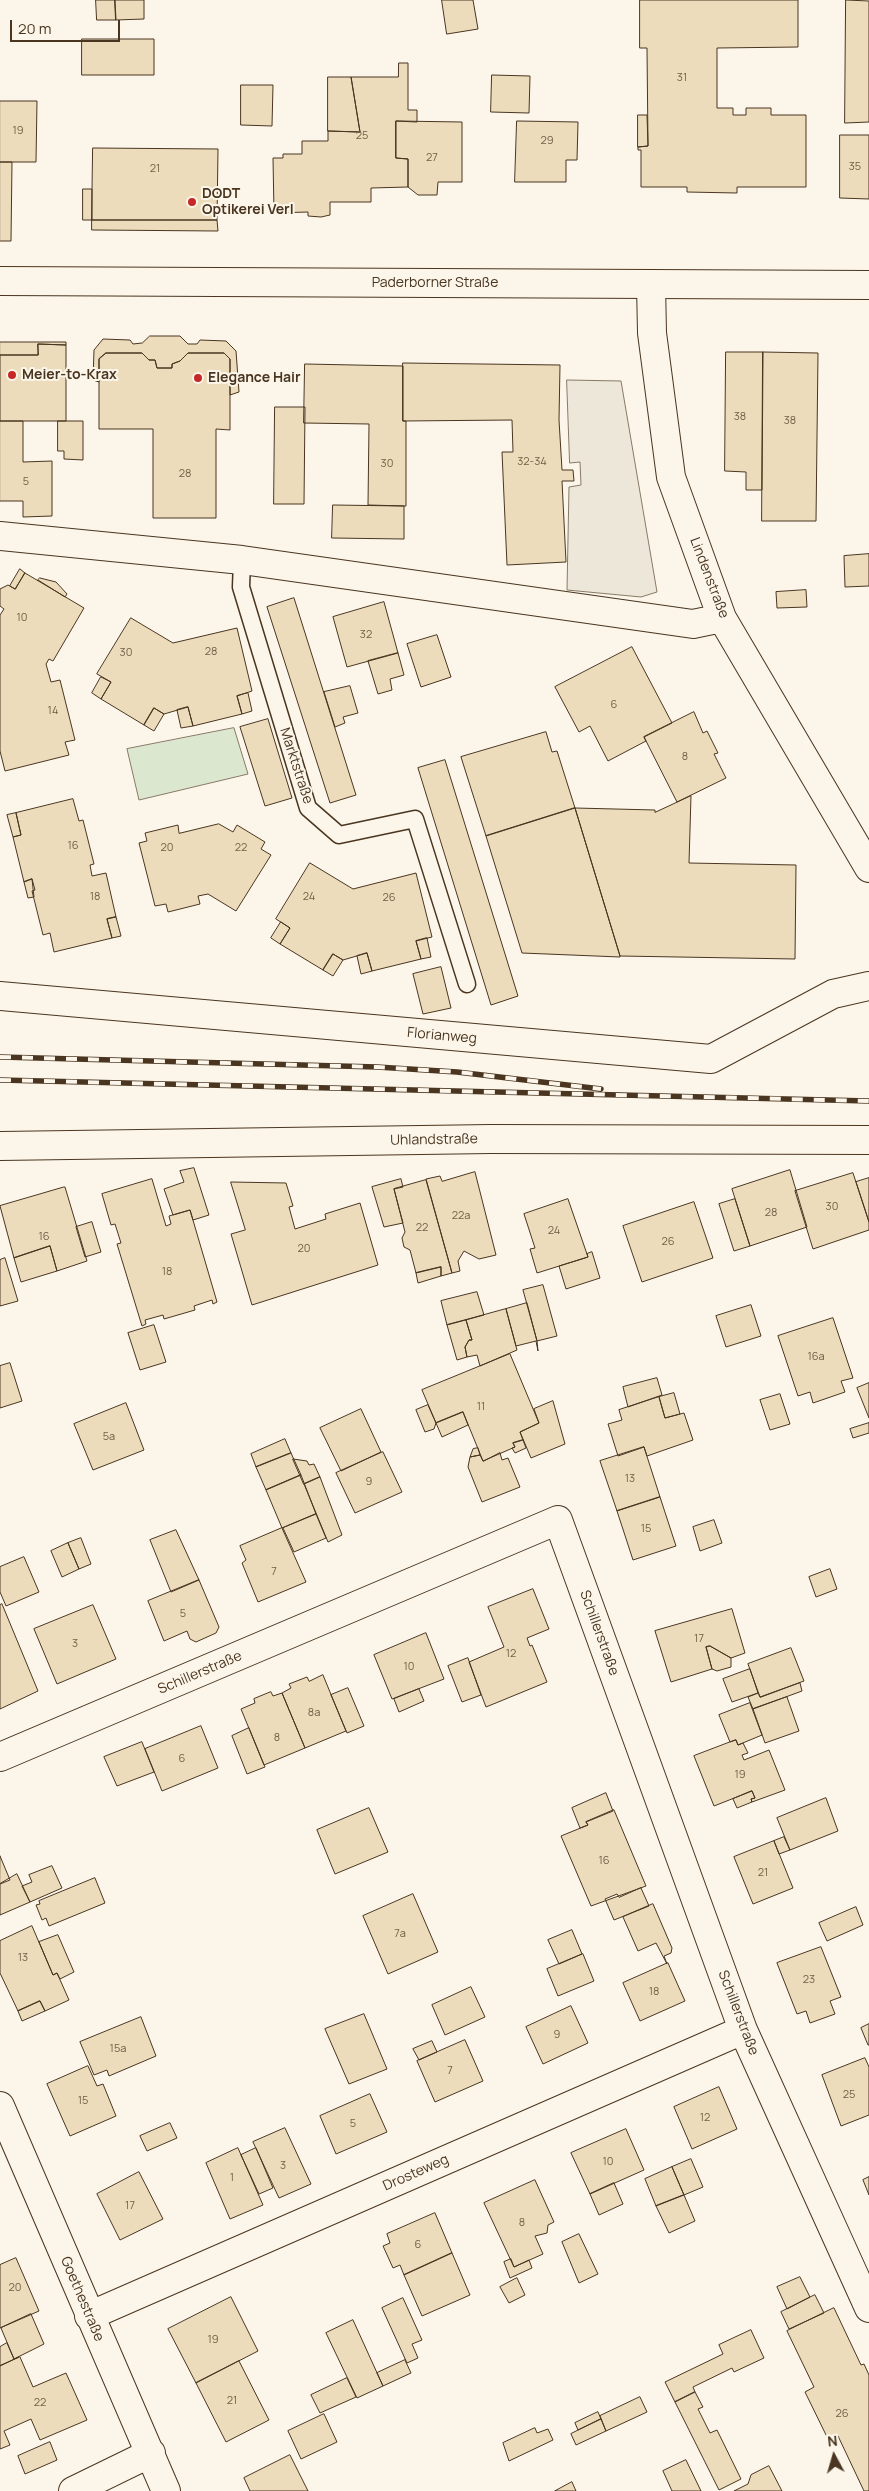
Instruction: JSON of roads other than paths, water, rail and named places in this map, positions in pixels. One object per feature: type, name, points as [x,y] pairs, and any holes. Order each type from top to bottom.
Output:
[{"type":"street","name":"Paderborner Straße","points":[[0,281],[869,285]]},
{"type":"street","name":"Lindenstraße","points":[[651,284],[652,333],[671,476],[722,618],[869,868]]},
{"type":"street","points":[[0,536],[242,560],[693,624],[722,618]]},
{"type":"street","name":"Florianweg","points":[[0,996],[711,1059],[833,994],[869,986]]},
{"type":"street","name":"Uhlandstraße","points":[[0,1146],[491,1139],[869,1140]]},
{"type":"street","name":"Schillerstraße","points":[[0,1757],[558,1520],[742,2030],[869,2308]]},
{"type":"street","name":"Drosteweg","points":[[89,2316],[742,2030]]},
{"type":"street","name":"Goethestraße","points":[[0,2106],[166,2491]]},
{"type":"street","points":[[73,2491],[151,2453]]},
{"type":"lane","name":"Marktstraße","points":[[242,560],[241,587],[308,808],[339,835],[415,819],[466,984]]},
{"type":"railway","points":[[0,1057],[377,1067],[457,1072],[601,1089]]},
{"type":"railway","points":[[0,1080],[869,1101]]},
{"type":"place","name":"DODT Optikerei Verl","points":[[192,202]]},
{"type":"place","name":"Meier-to-Krax","points":[[12,375]]},
{"type":"place","name":"Elegance Hair","points":[[198,378]]}]
